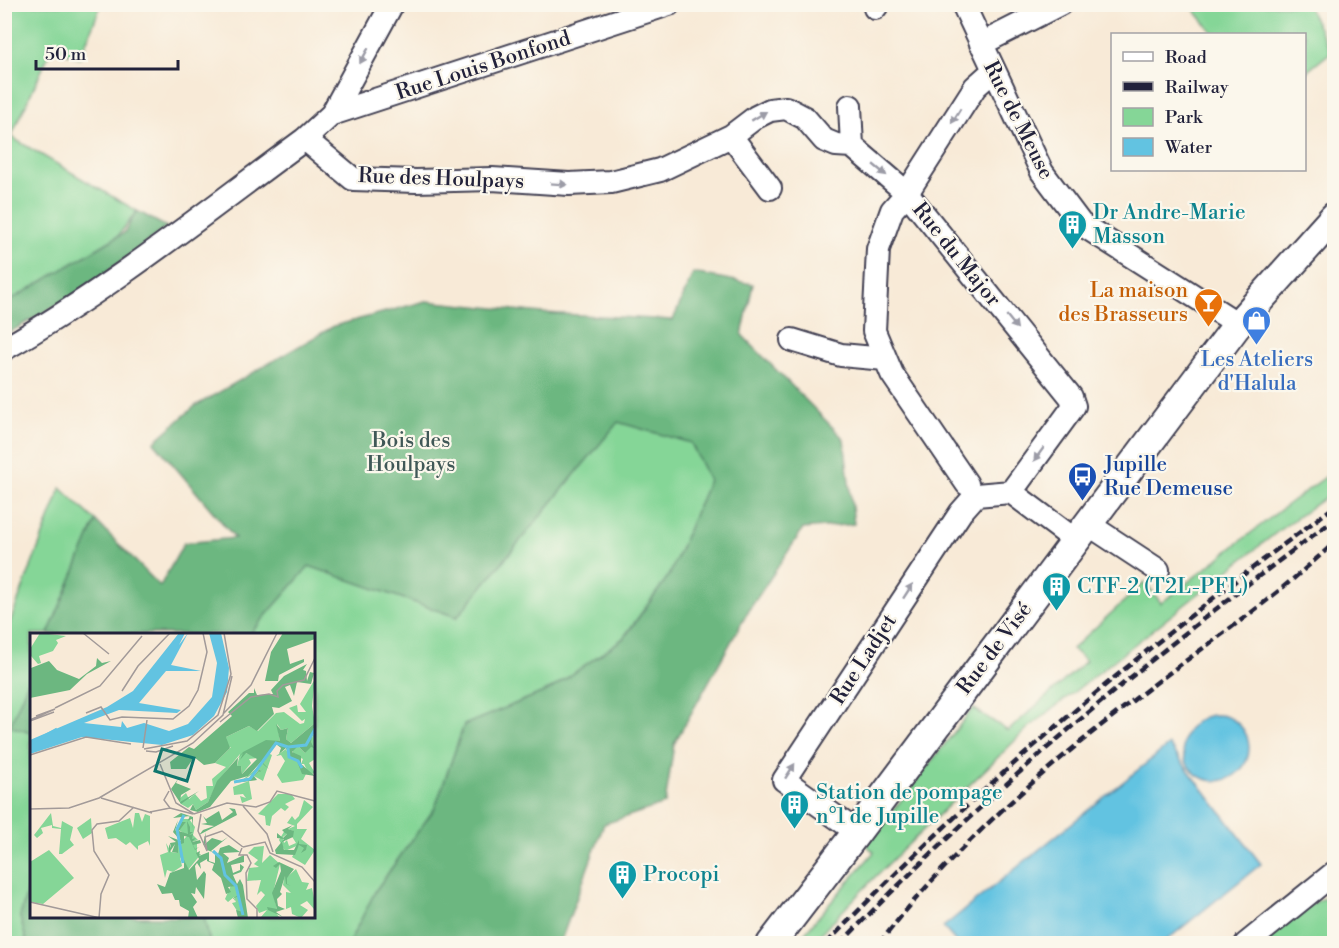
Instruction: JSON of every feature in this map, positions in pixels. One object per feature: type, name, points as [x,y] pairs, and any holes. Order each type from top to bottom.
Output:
[{"type":"main road","name":"Rue de Visé","points":[[771,944],[1238,324],[1335,217]]},
{"type":"street","points":[[332,114],[392,4]]},
{"type":"street","name":"Rue Louis Bonfond","points":[[305,139],[332,114],[669,4]]},
{"type":"street","name":"Rue de Meuse","points":[[963,4],[1042,172],[1081,224],[1238,324]]},
{"type":"street","points":[[981,44],[1060,4]]},
{"type":"street","name":"Rue du Major","points":[[993,71],[975,87],[907,193],[1071,397],[1074,406],[1011,492]]},
{"type":"street","points":[[850,106],[852,146]]},
{"type":"street","name":"Rue des Houlpays","points":[[305,139],[353,179],[416,181],[492,179],[569,184],[611,182],[660,171],[730,136],[770,110],[786,108],[805,118],[824,140],[836,145],[852,146],[907,193]]},
{"type":"street","points":[[730,136],[770,188]]},
{"type":"street","points":[[4,349],[96,292],[305,139]]},
{"type":"street","points":[[907,193],[892,210],[878,249],[874,331],[892,374],[967,484]]},
{"type":"street","points":[[792,340],[841,354],[885,359]]},
{"type":"street","points":[[1011,492],[1081,532],[1158,570]]},
{"type":"street","name":"Rue Ladjet","points":[[857,832],[784,780],[961,512],[976,495],[1011,492]]},
{"type":"street","points":[[1246,944],[1335,873]]},
{"type":"green space","points":[[4,5],[101,5],[80,58],[52,48],[11,137],[137,211],[118,236],[5,304]]},
{"type":"green space","points":[[1190,5],[1307,5],[1331,52],[1306,72],[1306,33],[1213,33]]},
{"type":"green space","points":[[137,211],[167,227],[82,291],[5,335],[4,304],[124,233]]},
{"type":"green space","name":"Bois des Houlpays","points":[[693,273],[753,284],[742,335],[844,439],[854,524],[803,529],[749,610],[674,744],[665,804],[604,824],[560,943],[349,943],[376,890],[435,808],[464,725],[551,689],[624,638],[670,574],[709,480],[691,443],[618,422],[457,617],[309,566],[251,633],[48,633],[96,521],[160,586],[184,543],[235,538],[154,442],[195,406],[334,326],[426,301],[543,313],[673,320]]},
{"type":"green space","points":[[618,422],[691,443],[709,480],[670,574],[623,638],[551,689],[464,725],[435,808],[376,890],[349,943],[210,943],[204,918],[315,918],[315,633],[251,633],[309,566],[457,617]]},
{"type":"green space","points":[[1334,471],[1334,491],[1281,529],[1027,729],[876,876],[812,943],[796,943],[874,852],[866,845],[973,708],[1008,731],[1086,661],[1072,649],[1145,582],[1161,603]]},
{"type":"green space","points":[[61,488],[96,521],[48,633],[30,633],[30,676],[10,726],[30,733],[30,880],[20,917],[27,943],[5,943],[4,638]]},
{"type":"green space","points":[[30,676],[30,732],[10,726]]},
{"type":"green space","points":[[30,880],[30,918],[204,918],[210,943],[27,943],[20,917]]},
{"type":"green space","points":[[1334,896],[1334,943],[1262,944],[1315,902]]},
{"type":"water","points":[[1209,715],[1223,715],[1235,720],[1244,729],[1249,748],[1247,761],[1240,772],[1223,781],[1209,781],[1197,776],[1188,767],[1183,755],[1183,741],[1188,729],[1197,720]]},
{"type":"water","points":[[1169,745],[1261,864],[1163,943],[957,943],[943,927]]},
{"type":"railway","points":[[826,944],[946,826],[1071,714],[1200,608],[1334,507]]},
{"type":"railway","points":[[840,944],[957,830],[1078,721],[1204,618],[1334,520]]},
{"type":"railway","points":[[879,944],[935,877],[1030,785],[1131,702],[1276,593],[1334,543]]},
{"type":"place","name":"Dr Andre-Marie Masson","points":[[1072,250]]},
{"type":"place","name":"La maison des Brasseurs","points":[[1209,328]]},
{"type":"place","name":"Les Ateliers d'Halula","points":[[1257,346]]},
{"type":"place","name":"Jupille Rue Demeuse","points":[[1083,502]]},
{"type":"place","name":"CTF-2 (T2L-PFL)","points":[[1056,612]]},
{"type":"place","name":"Station de pompage n°1 de Jupille","points":[[795,830]]},
{"type":"place","name":"Procopi","points":[[622,900]]}]
